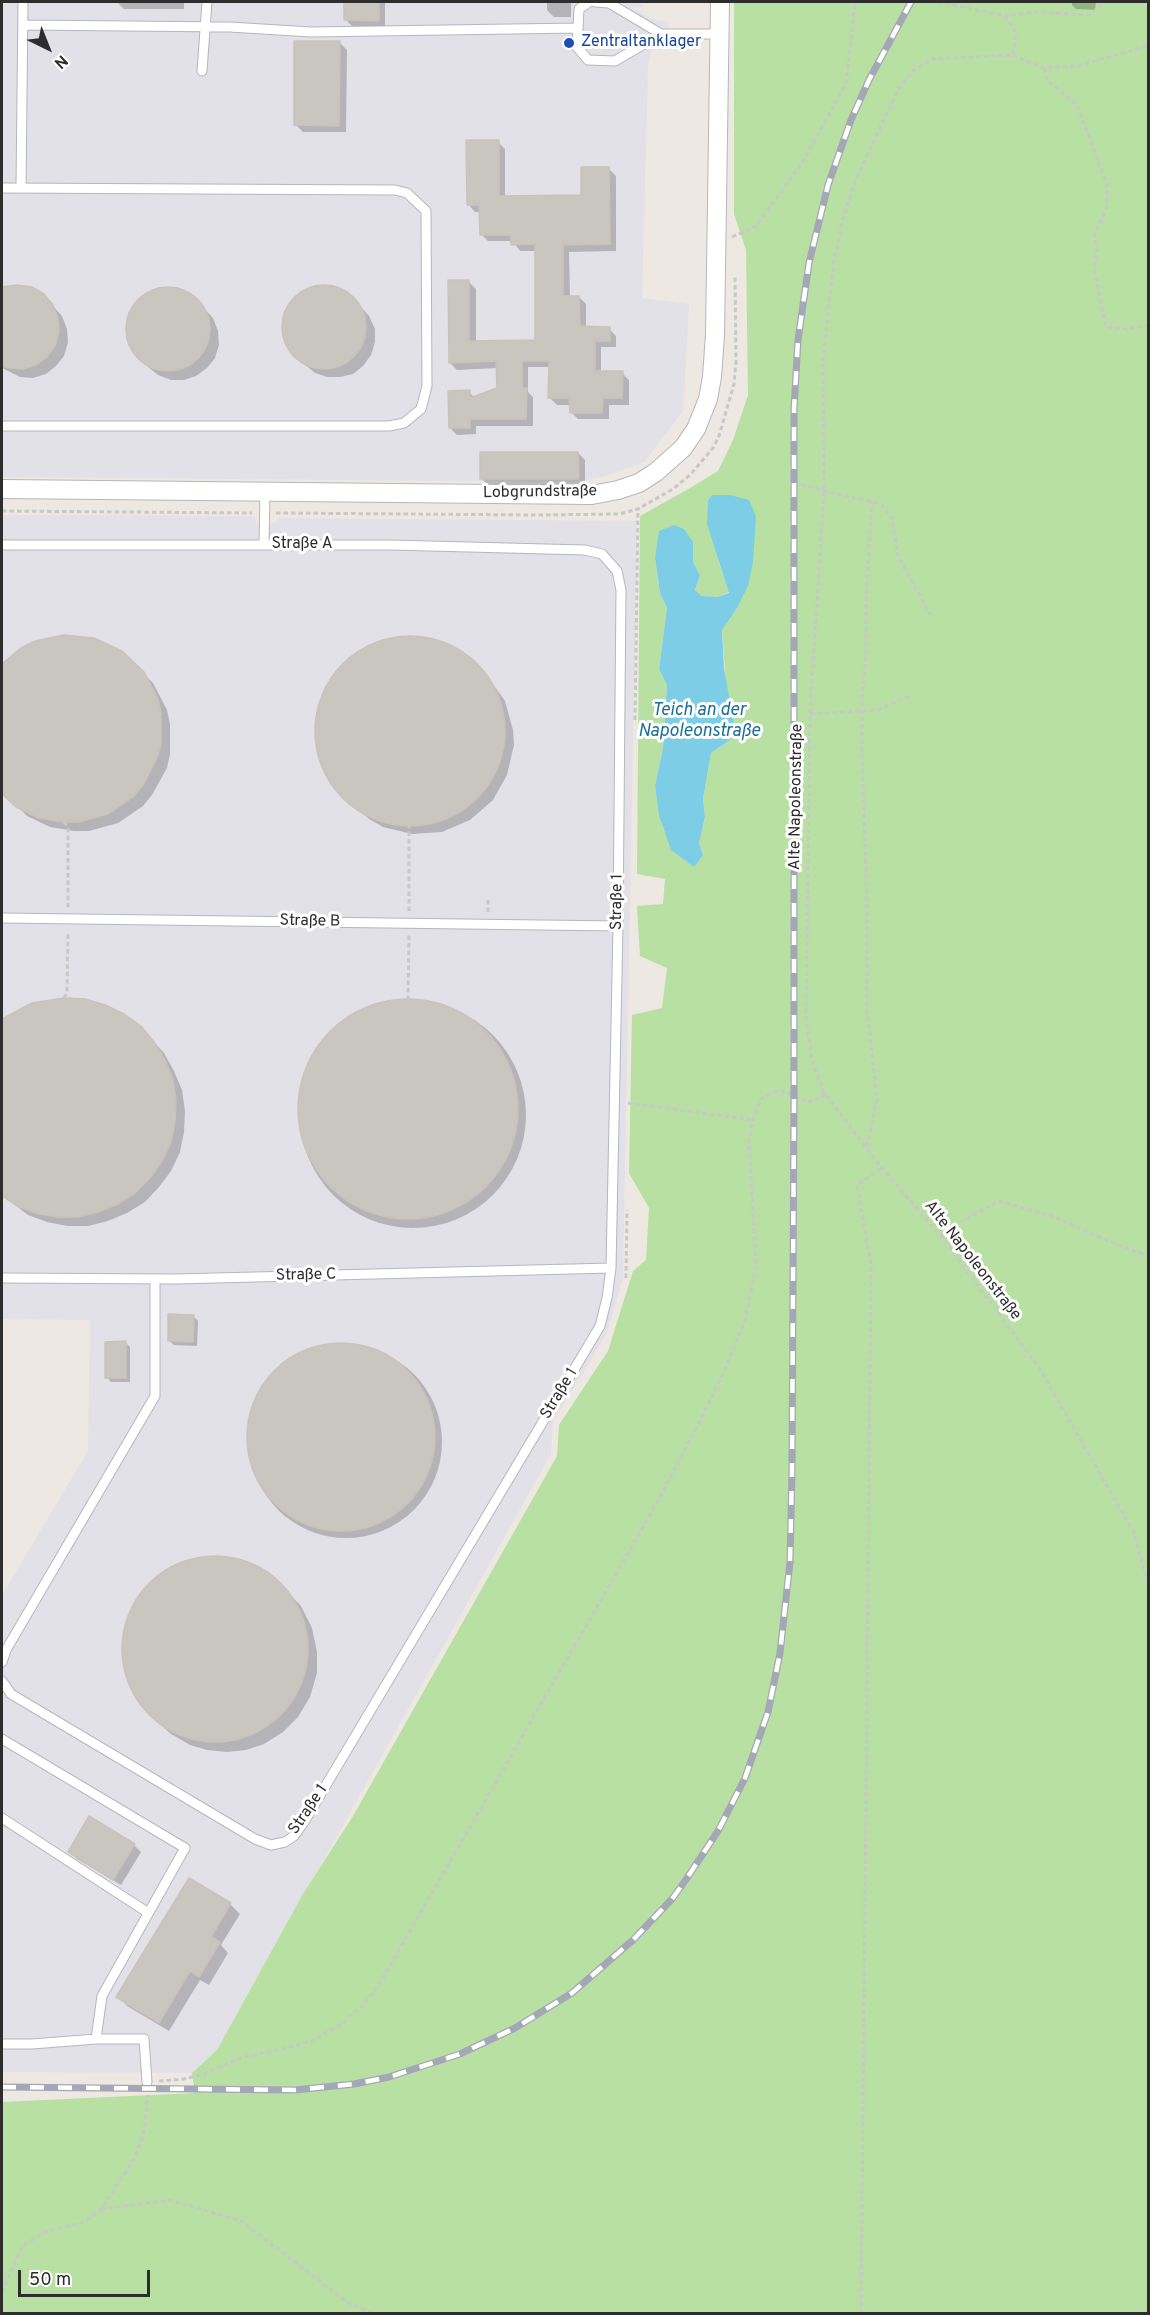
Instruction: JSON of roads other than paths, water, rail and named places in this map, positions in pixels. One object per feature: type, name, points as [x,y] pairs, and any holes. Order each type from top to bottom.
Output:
[{"type":"street","name":"Lobgrundstraße","points":[[2,489],[592,495],[639,483],[671,460],[689,438],[703,416],[712,377],[715,335],[720,2]]},
{"type":"lane","points":[[21,188],[23,2]]},
{"type":"lane","points":[[202,71],[207,2]]},
{"type":"lane","points":[[589,2],[579,9],[577,48],[588,60],[615,61],[661,34],[720,34]]},
{"type":"lane","points":[[595,2],[609,3],[661,34]]},
{"type":"lane","points":[[23,25],[207,26],[311,32],[578,28]]},
{"type":"lane","points":[[2,188],[395,190],[407,193],[426,211],[427,386],[421,409],[404,423],[389,426],[2,426]]},
{"type":"lane","points":[[264,545],[265,490]]},
{"type":"lane","name":"Straße A","points":[[2,545],[391,545],[585,550],[602,554]]},
{"type":"lane","name":"Straße 1","points":[[2,1681],[11,1694],[255,1839],[271,1845],[285,1842],[294,1836],[600,1326],[611,1268],[618,926],[621,590],[617,571],[602,554]]},
{"type":"lane","name":"Straße B","points":[[2,918],[618,926]]},
{"type":"lane","name":"Straße C","points":[[2,1278],[155,1279],[611,1268]]},
{"type":"lane","points":[[2,1662],[6,1650],[155,1396],[155,1279]]},
{"type":"lane","points":[[2,1739],[185,1848],[147,1912],[102,1996],[96,2039]]},
{"type":"lane","points":[[2,1818],[147,1912]]},
{"type":"lane","points":[[2,2044],[144,2039],[147,2082]]},
{"type":"water","name":"Teich an der Napoleonstraße","points":[[712,495],[730,495],[749,500],[756,516],[753,562],[748,586],[722,630],[724,668],[734,726],[730,740],[711,753],[703,799],[705,817],[699,843],[703,855],[694,867],[671,850],[659,816],[655,786],[663,748],[667,685],[659,669],[667,608],[660,593],[655,558],[659,531],[674,525],[684,529],[693,542],[693,562],[700,575],[695,590],[702,596],[717,597],[729,593],[707,524],[708,501]]},
{"type":"railway","points":[[2,2087],[295,2090],[354,2084],[389,2077],[460,2054],[515,2028],[572,1993],[633,1940],[672,1899],[685,1881],[718,1831],[745,1778],[768,1712],[780,1653],[790,1562],[794,1098],[794,409],[798,340],[809,263],[828,185],[851,120],[869,80],[911,2]]},
{"type":"place","name":"Zentraltanklager","points":[[569,43]]}]
